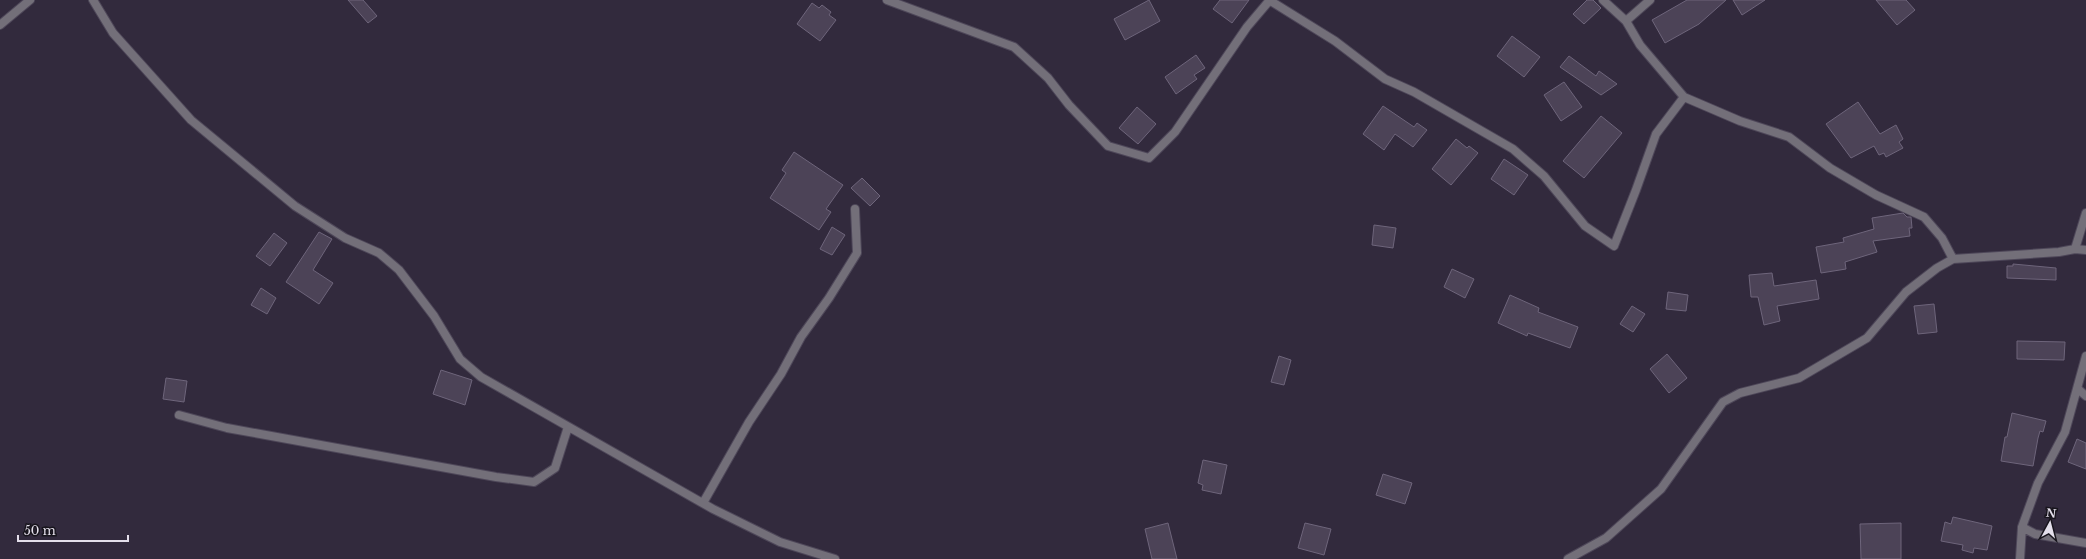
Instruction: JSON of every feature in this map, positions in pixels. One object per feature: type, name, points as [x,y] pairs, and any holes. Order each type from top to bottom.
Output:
[{"type":"street","points":[[0,25],[30,0]]},
{"type":"street","points":[[93,0],[113,33],[191,120],[295,206],[345,238],[379,253],[399,270],[434,316],[460,359],[481,377],[703,503],[780,542],[835,559]]},
{"type":"street","points":[[887,0],[1014,47],[1048,78],[1069,105],[1108,146],[1150,158],[1175,132],[1247,27],[1269,0],[1335,41],[1385,79],[1414,92],[1513,149],[1544,176],[1585,226],[1614,246],[1656,134],[1684,97]]},
{"type":"street","points":[[1603,0],[1626,21],[1640,45],[1684,97],[1740,121],[1789,137],[1830,168],[1876,195],[1924,217],[1942,238],[1953,259]]},
{"type":"street","points":[[1626,21],[1650,0]]},
{"type":"street","points":[[703,503],[749,422],[780,374],[801,337],[829,298],[857,253],[855,210]]},
{"type":"street","points":[[2075,249],[2086,212]]},
{"type":"street","points":[[1568,559],[1606,538],[1661,489],[1723,402],[1740,393],[1799,378],[1867,338],[1906,292],[1937,268],[1953,259],[2059,252],[2075,249],[2086,250]]},
{"type":"street","points":[[2020,559],[2022,527],[2038,483],[2064,432],[2078,389],[2086,356]]},
{"type":"street","points":[[2078,389],[2086,396]]},
{"type":"street","points":[[179,415],[227,428],[496,477],[534,482],[555,468],[568,427]]},
{"type":"street","points":[[2022,527],[2035,534],[2086,543]]},
{"type":"building","points":[[348,0],[363,0],[377,16],[368,23]]},
{"type":"building","points":[[1149,0],[1160,21],[1125,40],[1114,19]]},
{"type":"building","points":[[1220,0],[1249,0],[1232,23],[1213,9]]},
{"type":"building","points":[[1587,0],[1593,0],[1601,8],[1584,24],[1573,14]]},
{"type":"building","points":[[1687,0],[1726,0],[1699,24],[1665,43],[1652,20]]},
{"type":"building","points":[[1733,0],[1765,0],[1742,15]]},
{"type":"building","points":[[1876,0],[1906,0],[1915,10],[1897,25]]},
{"type":"building","points":[[812,3],[819,8],[822,5],[831,12],[829,15],[836,20],[820,41],[797,24]]},
{"type":"building","points":[[1512,36],[1540,57],[1524,77],[1497,56]]},
{"type":"building","points":[[1196,55],[1205,68],[1194,75],[1197,79],[1176,94],[1165,77]]},
{"type":"building","points":[[1569,56],[1596,76],[1599,71],[1617,84],[1601,95],[1560,67]]},
{"type":"building","points":[[1564,82],[1582,107],[1561,121],[1544,95]]},
{"type":"building","points":[[1858,102],[1880,134],[1896,125],[1903,139],[1899,142],[1903,148],[1886,157],[1884,153],[1879,155],[1874,146],[1851,158],[1826,124]]},
{"type":"building","points":[[1383,106],[1414,127],[1417,123],[1427,130],[1413,147],[1395,134],[1384,150],[1363,134]]},
{"type":"building","points":[[1137,107],[1156,124],[1138,144],[1119,128]]},
{"type":"building","points":[[1601,116],[1622,133],[1584,178],[1563,161]]},
{"type":"building","points":[[1456,139],[1467,148],[1469,146],[1478,153],[1451,185],[1432,169]]},
{"type":"building","points":[[794,152],[843,185],[826,209],[831,212],[819,230],[770,198],[786,173],[782,170]]},
{"type":"building","points":[[1504,159],[1528,175],[1514,195],[1491,179]]},
{"type":"building","points":[[862,178],[880,196],[870,206],[851,188]]},
{"type":"building","points":[[1903,213],[1907,217],[1911,217],[1912,228],[1909,228],[1910,236],[1873,241],[1877,252],[1845,262],[1846,269],[1821,273],[1816,247],[1844,242],[1843,238],[1874,229],[1872,218]]},
{"type":"building","points":[[1374,225],[1396,228],[1393,248],[1372,245]]},
{"type":"building","points":[[832,227],[845,235],[832,255],[820,249]]},
{"type":"building","points":[[319,232],[332,239],[313,270],[333,283],[319,304],[286,282]]},
{"type":"building","points":[[274,233],[287,243],[270,266],[256,256]]},
{"type":"building","points":[[2013,264],[2056,268],[2056,280],[2007,278],[2007,266],[2013,266]]},
{"type":"building","points":[[1452,269],[1474,279],[1465,298],[1444,287]]},
{"type":"building","points":[[1772,273],[1774,286],[1816,280],[1819,299],[1777,306],[1780,321],[1764,325],[1758,297],[1751,297],[1749,275]]},
{"type":"building","points":[[261,288],[276,298],[267,314],[251,305]]},
{"type":"building","points":[[1668,292],[1688,295],[1686,311],[1666,309]]},
{"type":"building","points":[[1510,295],[1539,308],[1538,312],[1578,327],[1570,348],[1528,333],[1527,336],[1498,323]]},
{"type":"building","points":[[1934,304],[1937,332],[1918,334],[1914,306]]},
{"type":"building","points":[[1632,306],[1645,314],[1633,332],[1620,324]]},
{"type":"building","points":[[2017,341],[2065,342],[2064,360],[2017,359]]},
{"type":"building","points":[[1667,354],[1687,378],[1669,393],[1650,369]]},
{"type":"building","points":[[1279,356],[1291,360],[1284,385],[1271,382]]},
{"type":"building","points":[[441,370],[472,380],[465,405],[433,394]]},
{"type":"building","points":[[166,378],[187,381],[184,402],[163,399]]},
{"type":"building","points":[[2012,413],[2046,421],[2043,432],[2040,431],[2033,466],[2001,461],[2005,437],[2007,437]]},
{"type":"building","points":[[2077,439],[2086,443],[2086,469],[2068,462]]},
{"type":"building","points":[[1203,460],[1227,465],[1221,494],[1202,490],[1203,485],[1198,483]]},
{"type":"building","points":[[1383,474],[1412,483],[1405,504],[1376,495]]},
{"type":"building","points":[[1953,517],[1992,526],[1987,550],[1974,548],[1973,553],[1962,550],[1963,545],[1941,541],[1945,522],[1951,524]]},
{"type":"building","points":[[1168,523],[1177,559],[1152,559],[1145,529]]},
{"type":"building","points":[[1305,523],[1331,529],[1324,555],[1298,548]]},
{"type":"building","points":[[1901,523],[1901,559],[1861,559],[1860,524]]}]
